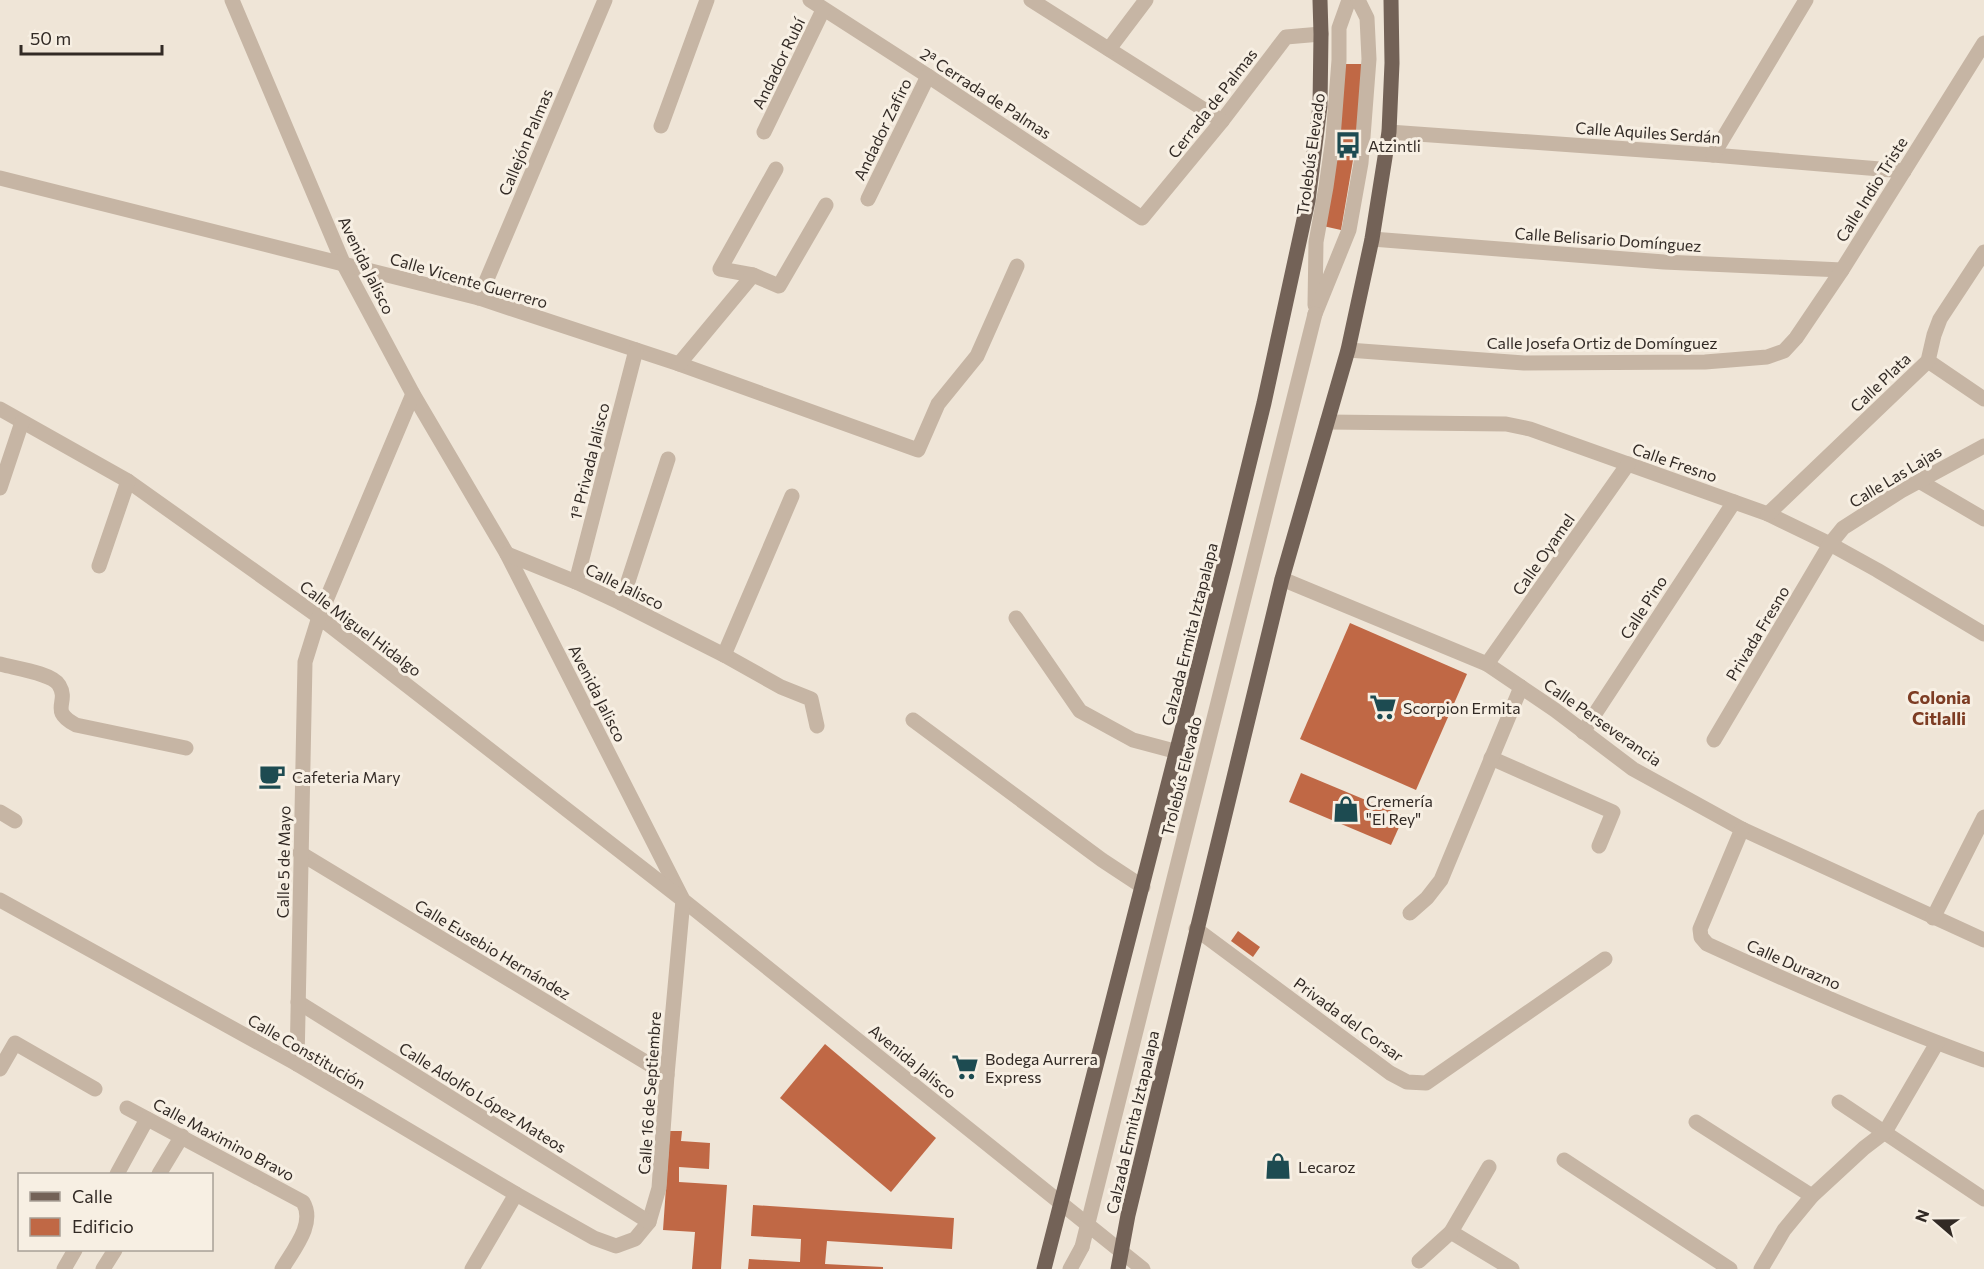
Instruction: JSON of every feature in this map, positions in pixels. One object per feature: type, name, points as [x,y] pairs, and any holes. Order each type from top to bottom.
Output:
[{"type":"main road","name":"Calzada Ermita Iztapalapa","points":[[1044,1269],[1178,752],[1262,414],[1308,201],[1320,106],[1320,0]]},
{"type":"main road","name":"Calzada Ermita Iztapalapa","points":[[1118,1269],[1128,1215],[1282,579],[1348,350],[1372,239],[1389,132],[1392,63],[1390,0]]},
{"type":"street","name":"Avenida Jalisco","points":[[232,0],[344,265],[413,394],[507,554],[683,900],[1143,1269]]},
{"type":"street","name":"Callejón Palmas","points":[[478,298],[605,0]]},
{"type":"street","points":[[661,126],[707,0]]},
{"type":"street","name":"2ª Cerrada de Palmas","points":[[810,0],[1142,218]]},
{"type":"street","points":[[1031,0],[1222,121]]},
{"type":"street","points":[[1109,49],[1146,0]]},
{"type":"street","name":"Trolebús Elevado","points":[[1315,314],[1316,242],[1333,138],[1339,28],[1349,0]]},
{"type":"street","name":"Trolebús Elevado","points":[[1082,1269],[1082,1247],[1315,314],[1349,230],[1361,163],[1369,59],[1367,18],[1358,0]]},
{"type":"street","points":[[1713,155],[1806,0]]},
{"type":"street","name":"Andador Rubí","points":[[764,132],[824,10]]},
{"type":"street","name":"Cerrada de Palmas","points":[[1142,218],[1222,121],[1286,37],[1321,34]]},
{"type":"street","name":"Calle Indio Triste","points":[[1784,351],[1796,338],[1842,270],[1984,43]]},
{"type":"street","name":"Andador Zafiro","points":[[868,199],[928,76]]},
{"type":"street","name":"Calle Aquiles Serdán","points":[[1389,132],[1904,171]]},
{"type":"street","points":[[776,169],[720,269],[753,275],[778,286],[826,205]]},
{"type":"street","name":"Calle Vicente Guerrero","points":[[0,178],[478,298],[679,364],[918,450],[938,404],[977,356],[1017,266]]},
{"type":"street","name":"Calle Belisario Domínguez","points":[[1372,239],[1664,262],[1842,270]]},
{"type":"street","name":"Calle Plata","points":[[1768,514],[1928,361],[1940,319],[1984,252]]},
{"type":"street","points":[[679,364],[753,275]]},
{"type":"street","name":"1ª Privada Jalisco","points":[[576,582],[636,350]]},
{"type":"street","name":"Calle Josefa Ortiz de Domínguez","points":[[1348,350],[1524,363],[1705,362],[1767,357],[1784,351]]},
{"type":"street","points":[[1928,361],[1984,399]]},
{"type":"street","name":"Calle 5 de Mayo","points":[[297,1064],[305,662],[319,617],[413,394]]},
{"type":"street","name":"Calle Miguel Hidalgo","points":[[0,409],[129,481],[319,617],[683,900]]},
{"type":"street","points":[[0,488],[22,422]]},
{"type":"street","name":"Calle Fresno","points":[[1327,422],[1506,424],[1530,429],[1768,514],[1877,570],[1984,634]]},
{"type":"street","name":"Calle Las Lajas","points":[[1830,544],[1843,528],[1919,481],[1984,446]]},
{"type":"street","points":[[621,603],[668,459]]},
{"type":"street","name":"Calle Oyamel","points":[[1487,664],[1628,464]]},
{"type":"street","points":[[99,566],[129,481]]},
{"type":"street","points":[[1919,481],[1984,519]]},
{"type":"street","points":[[724,655],[792,496]]},
{"type":"street","name":"Calle Pino","points":[[1583,732],[1734,502]]},
{"type":"street","name":"Privada Fresno","points":[[1714,741],[1830,544]]},
{"type":"street","name":"Calle Jalisco","points":[[507,554],[621,603],[724,655],[781,687],[811,699],[817,726]]},
{"type":"street","name":"Calle Perseverancia","points":[[1282,579],[1487,664],[1633,769],[1742,830],[1984,940]]},
{"type":"street","points":[[1016,618],[1080,711],[1133,740],[1178,752]]},
{"type":"street","points":[[0,664],[48,676],[58,683],[62,694],[60,710],[66,719],[76,725],[186,748]]},
{"type":"street","points":[[1410,914],[1441,880],[1521,687]]},
{"type":"street","points":[[913,720],[1102,860],[1143,887]]},
{"type":"street","points":[[1491,758],[1613,812],[1599,846]]},
{"type":"street","points":[[0,812],[15,822]]},
{"type":"street","points":[[1934,918],[1984,817]]},
{"type":"street","name":"Calle Durazno","points":[[1742,830],[1700,929],[1701,937],[1707,944],[1805,989],[1936,1043],[1984,1060]]},
{"type":"street","name":"Calle Eusebio Hernández","points":[[300,853],[667,1076]]},
{"type":"street","name":"Calle Constitución","points":[[0,900],[297,1064],[594,1239],[616,1246],[635,1239],[649,1222]]},
{"type":"street","name":"Calle 16 de Septiembre","points":[[649,1222],[659,1188],[683,900]]},
{"type":"street","name":"Privada del Corsar","points":[[1196,929],[1390,1073],[1407,1082],[1426,1083],[1605,959]]},
{"type":"street","name":"Calle Adolfo López Mateos","points":[[298,1002],[649,1222]]},
{"type":"street","points":[[0,1069],[15,1043],[95,1089]]},
{"type":"street","points":[[1761,1269],[1784,1230],[1812,1196],[1864,1148],[1885,1132],[1936,1043]]},
{"type":"street","points":[[1839,1102],[1984,1199]]},
{"type":"street","name":"Calle Maximino Bravo","points":[[127,1108],[303,1202],[309,1218],[282,1269]]},
{"type":"street","points":[[118,1173],[147,1119]]},
{"type":"street","points":[[1696,1122],[1812,1196]]},
{"type":"street","points":[[160,1173],[182,1136]]},
{"type":"street","points":[[1564,1160],[1730,1269]]},
{"type":"street","points":[[1419,1262],[1451,1232],[1489,1167]]},
{"type":"street","points":[[472,1269],[516,1194]]},
{"type":"street","points":[[1451,1232],[1512,1269]]},
{"type":"street","name":"Trolebús Elevado","points":[[1070,1269],[1082,1247]]},
{"type":"street","points":[[64,1269],[74,1251]]},
{"type":"street","points":[[103,1269],[114,1251]]},
{"type":"building","points":[[1345,64],[1362,64],[1357,137],[1341,230],[1323,226]]},
{"type":"building","name":"Scorpion Ermita","points":[[1350,623],[1467,674],[1416,790],[1300,739]]},
{"type":"building","name":"Cremería \"El Rey\"","points":[[1301,773],[1404,816],[1391,845],[1289,802]]},
{"type":"building","points":[[1238,931],[1260,947],[1253,957],[1231,941]]},
{"type":"building","points":[[825,1044],[936,1138],[891,1192],[780,1098]]},
{"type":"building","points":[[670,1131],[682,1131],[681,1141],[710,1143],[709,1169],[679,1167],[679,1182],[727,1185],[721,1269],[692,1269],[695,1232],[663,1230]]},
{"type":"building","points":[[753,1205],[954,1218],[952,1249],[827,1241],[825,1264],[883,1267],[883,1269],[748,1269],[749,1259],[800,1262],[801,1239],[751,1236]]},
{"type":"place","name":"Atzintli","points":[[1348,145]]},
{"type":"place","name":"Scorpion Ermita","points":[[1383,707]]},
{"type":"place","name":"Cafeteria Mary","points":[[272,776]]},
{"type":"place","name":"Cremería \"El Rey\"","points":[[1346,809]]},
{"type":"place","name":"Bodega Aurrera Express","points":[[965,1067]]},
{"type":"place","name":"Lecaroz","points":[[1278,1166]]},
{"type":"district","name":"Colonia Citlalli","points":[[1939,707]]}]
